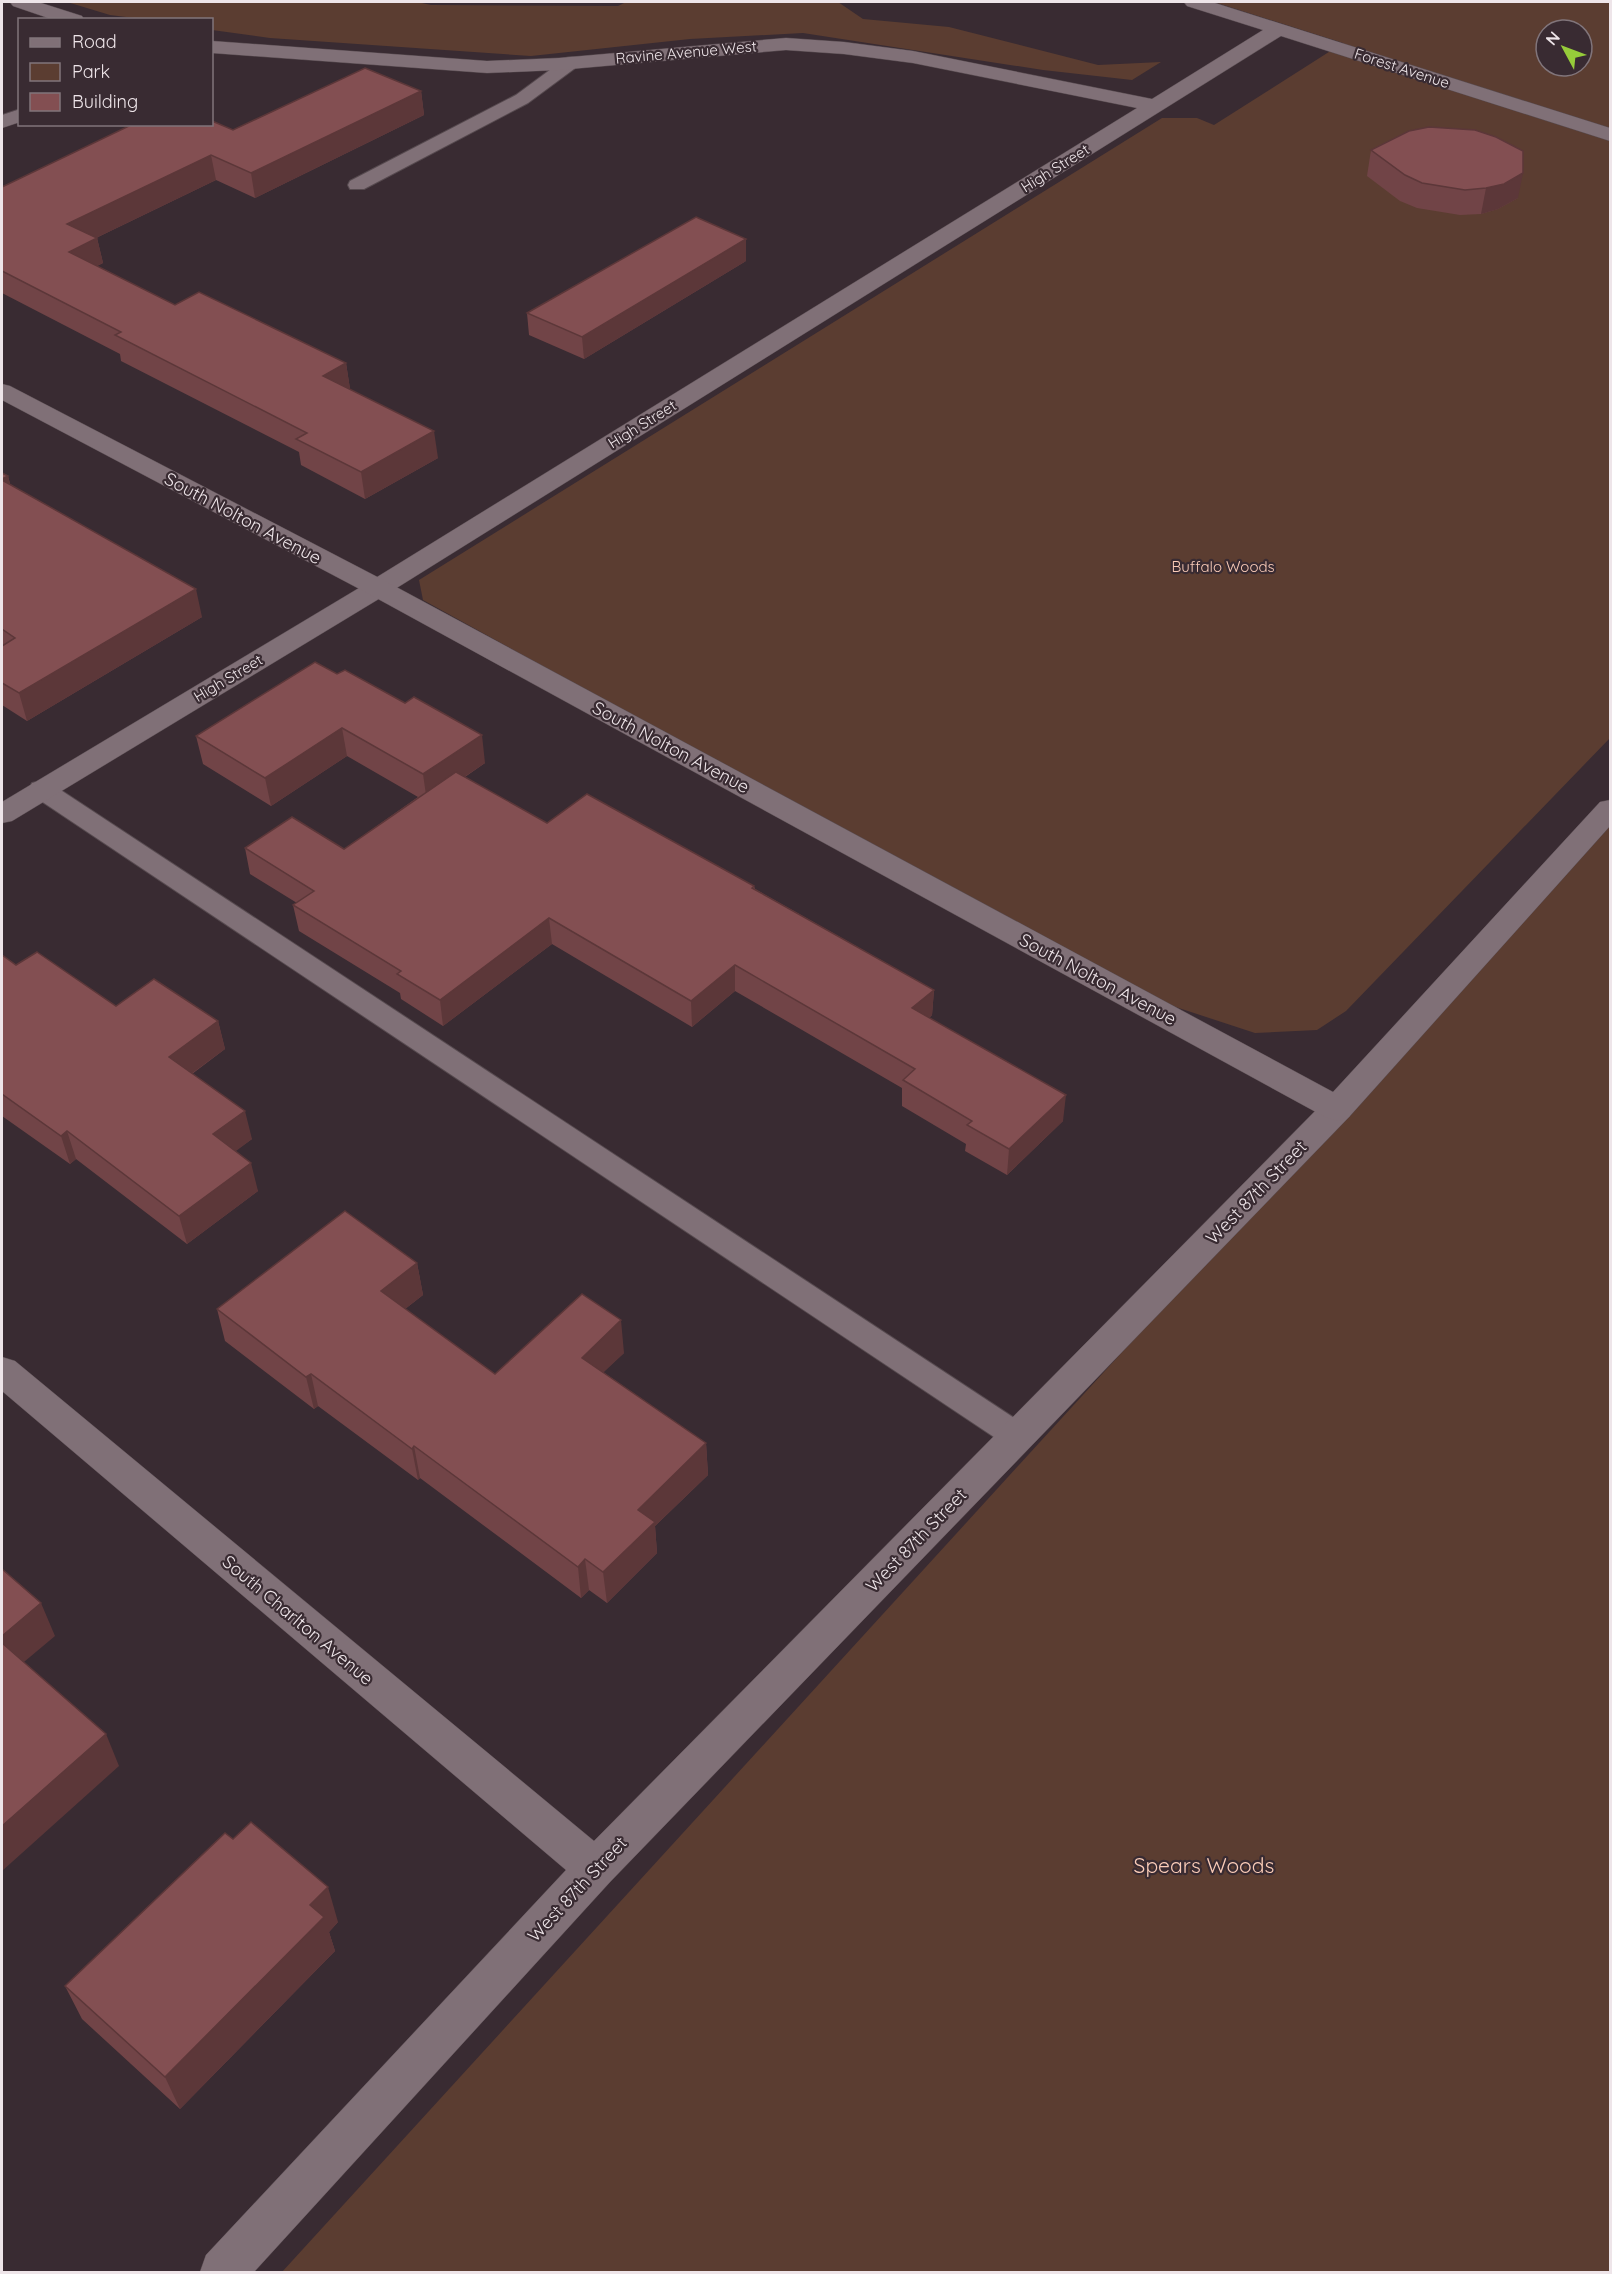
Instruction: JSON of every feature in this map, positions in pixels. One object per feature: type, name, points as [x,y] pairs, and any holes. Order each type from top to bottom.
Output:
[{"type":"street","points":[[20,2],[69,18]]},
{"type":"street","name":"Forest Avenue","points":[[1194,2],[1611,135]]},
{"type":"street","name":"High Street","points":[[2,814],[378,588],[1279,29]]},
{"type":"street","name":"Ravine Avenue West","points":[[213,47],[487,67],[786,44],[844,48],[913,57],[1155,106]]},
{"type":"street","points":[[2,122],[18,115]]},
{"type":"street","name":"South Nolton Avenue","points":[[2,391],[378,588],[1337,1109]]},
{"type":"street","name":"West 87th Street","points":[[223,2272],[595,1868],[1337,1109],[1611,809]]},
{"type":"street","name":"South Charlton Avenue","points":[[2,1371],[595,1868]]},
{"type":"lane","points":[[357,185],[522,99],[572,62]]},
{"type":"lane","points":[[41,789],[1017,1436]]},
{"type":"green space","points":[[67,2],[417,2],[431,5],[618,6],[626,2],[838,2],[863,19],[949,27],[1098,65],[1161,62],[1132,80],[1043,70],[803,33],[690,39],[531,56],[270,38],[213,30],[213,18],[134,18],[110,15]]},
{"type":"green space","name":"Buffalo Woods","points":[[1214,2],[1610,2],[1610,738],[1346,1011],[1317,1030],[1255,1033],[1136,994],[423,600],[419,580],[1162,118],[1197,118],[1214,125],[1343,43]]},
{"type":"green space","name":"Spears Woods","points":[[1610,818],[1610,2272],[282,2272],[1588,842]]},
{"type":"building","points":[[365,68],[421,91],[251,173],[211,155],[67,224],[97,238],[69,252],[175,305],[199,292],[346,363],[323,376],[434,431],[361,472],[296,439],[307,433],[115,335],[121,332],[2,271],[2,187],[129,126],[213,126],[213,121],[233,130]]},
{"type":"building","points":[[1429,127],[1475,130],[1496,137],[1523,151],[1523,173],[1504,184],[1465,190],[1422,183],[1405,175],[1371,150],[1409,131]]},
{"type":"building","points":[[696,217],[746,239],[582,337],[527,313]]},
{"type":"building","points":[[2,480],[196,589],[19,693],[2,683],[2,646],[15,638],[2,629]]},
{"type":"building","points":[[315,662],[337,674],[345,670],[405,703],[414,697],[482,735],[423,774],[342,728],[265,778],[196,736]]},
{"type":"building","points":[[456,772],[547,823],[587,794],[754,886],[752,888],[934,990],[912,1008],[1066,1095],[1009,1149],[967,1125],[972,1121],[903,1080],[915,1069],[735,965],[691,1001],[549,918],[440,1000],[397,974],[401,971],[293,905],[314,891],[245,848],[292,817],[344,849]]},
{"type":"building","points":[[37,952],[116,1006],[154,979],[218,1021],[169,1057],[245,1111],[213,1134],[251,1163],[179,1216],[67,1131],[61,1136],[2,1094],[2,955],[16,965]]},
{"type":"building","points":[[345,1211],[417,1263],[381,1291],[495,1374],[582,1294],[621,1320],[582,1358],[706,1443],[638,1510],[655,1522],[603,1572],[585,1559],[578,1567],[414,1446],[412,1449],[311,1374],[306,1377],[217,1309]]},
{"type":"building","points":[[2,1569],[41,1603],[2,1636]]},
{"type":"building","points":[[2,1643],[106,1734],[2,1826]]},
{"type":"building","points":[[251,1822],[328,1887],[310,1905],[324,1917],[165,2077],[65,1986],[225,1833],[233,1839]]}]
